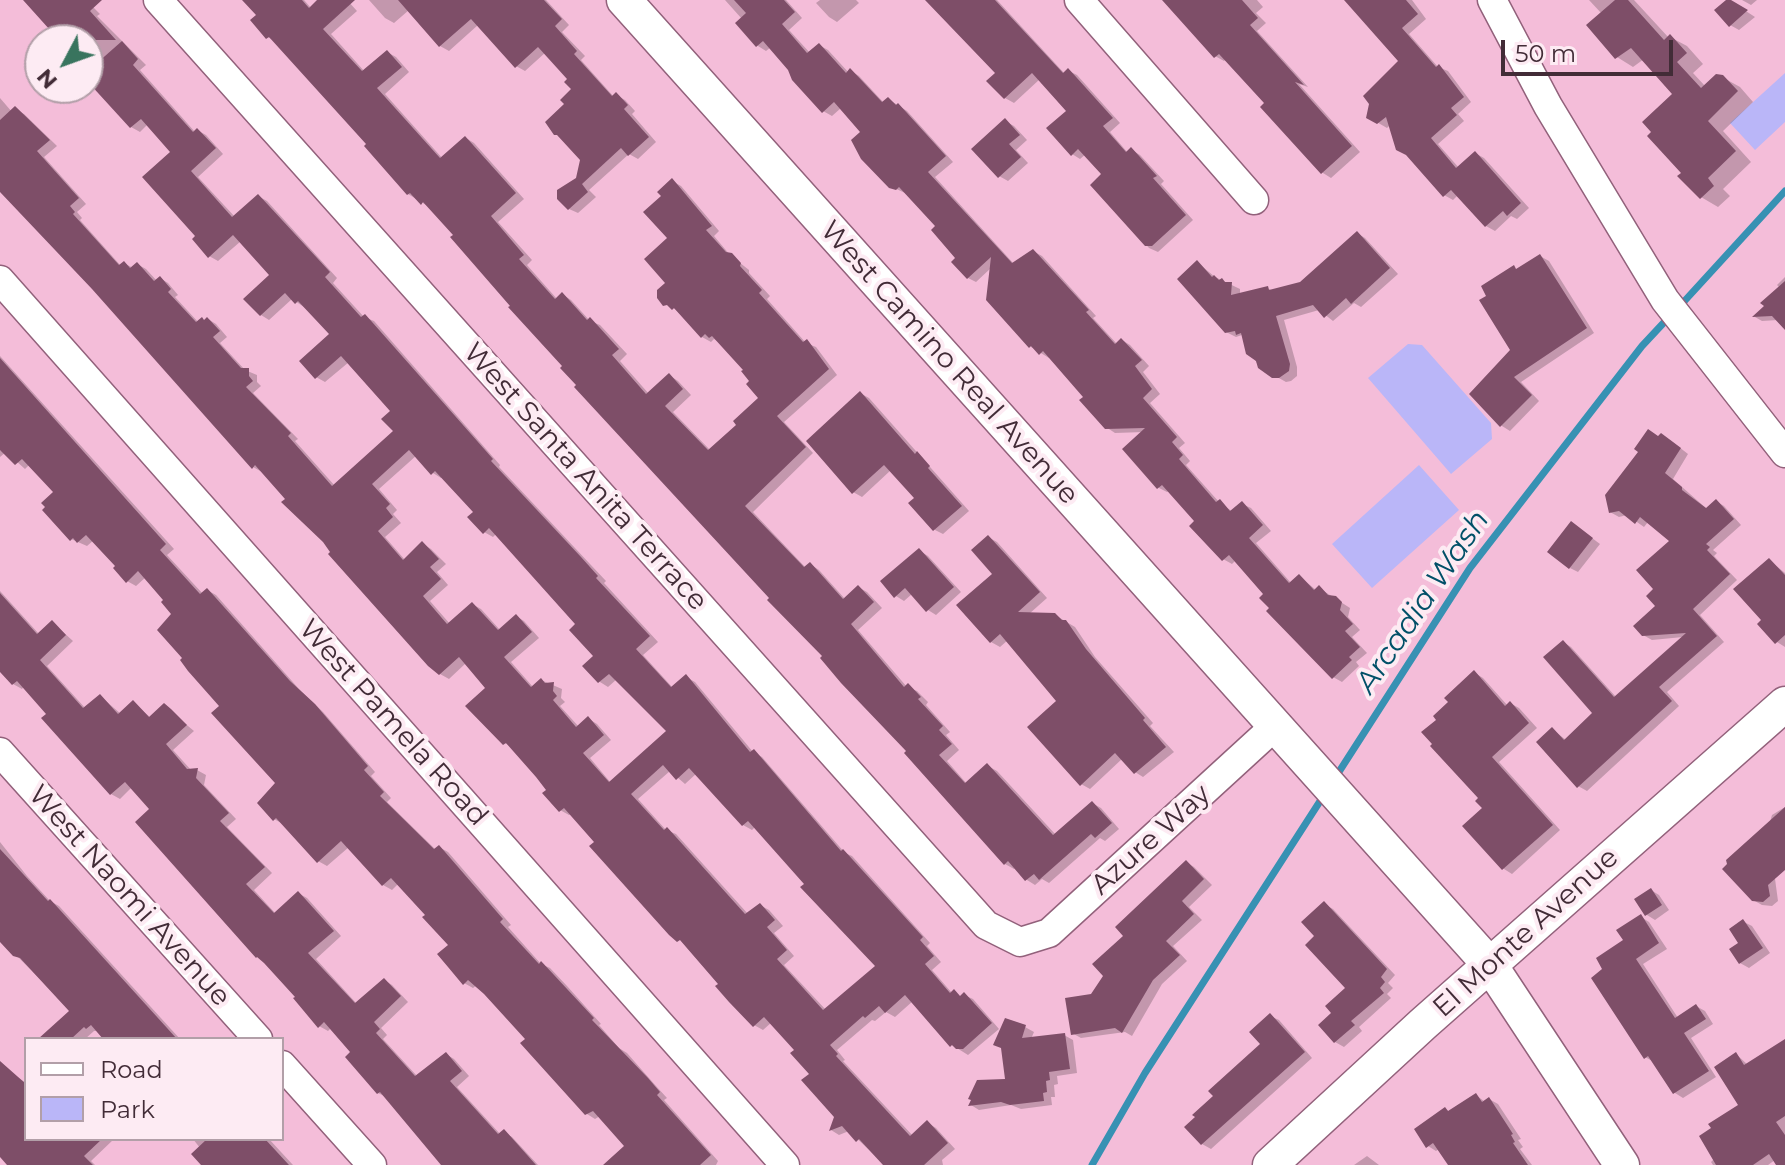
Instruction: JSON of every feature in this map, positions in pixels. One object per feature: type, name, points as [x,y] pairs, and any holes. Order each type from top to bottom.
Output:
[{"type":"street","name":"West Santa Anita Terrace","points":[[158,0],[986,925],[1020,942]]},
{"type":"street","name":"West Camino Real Avenue","points":[[624,0],[1490,965],[1622,1165]]},
{"type":"street","points":[[1079,0],[1254,200]]},
{"type":"street","points":[[1492,0],[1548,106],[1665,300],[1785,453]]},
{"type":"street","name":"West Pamela Road","points":[[0,280],[785,1165]]},
{"type":"street","name":"El Monte Avenue","points":[[1270,1165],[1785,704]]},
{"type":"street","name":"Azure Way","points":[[1020,942],[1049,933],[1275,726]]},
{"type":"street","name":"West Naomi Avenue","points":[[0,752],[256,1037]]},
{"type":"street","points":[[284,1067],[372,1165]]},
{"type":"green space","points":[[1785,73],[1785,122],[1755,150],[1730,123]]},
{"type":"green space","points":[[1408,344],[1422,345],[1491,423],[1492,439],[1451,474],[1368,378]]},
{"type":"green space","points":[[1419,465],[1459,510],[1372,588],[1332,544]]},
{"type":"building","points":[[23,0],[102,0],[90,11],[102,24],[45,24]]},
{"type":"building","points":[[242,0],[302,0],[309,8],[317,0],[355,0],[323,29],[362,71],[387,50],[402,67],[377,88],[440,158],[465,136],[516,193],[491,216],[524,255],[519,259],[555,299],[562,292],[587,320],[590,317],[619,349],[612,355],[646,394],[669,373],[683,389],[665,406],[708,450],[736,425],[733,421],[758,398],[746,384],[749,381],[743,370],[712,336],[709,338],[705,334],[701,338],[674,308],[663,306],[657,298],[657,290],[665,283],[644,259],[667,238],[643,212],[661,196],[657,192],[672,178],[712,226],[706,230],[741,263],[740,266],[762,290],[759,293],[803,342],[807,339],[829,369],[777,416],[806,447],[745,506],[804,567],[810,562],[843,599],[858,585],[874,602],[851,624],[904,687],[908,683],[921,697],[918,699],[943,726],[939,730],[952,744],[939,755],[965,783],[987,763],[1053,835],[1092,801],[1112,823],[1095,838],[1091,834],[1039,880],[1034,874],[1025,881],[1008,861],[1004,865],[904,753],[906,751],[841,683],[820,658],[822,656],[767,600],[769,598],[574,387],[576,385],[560,368],[562,366],[508,307],[450,237],[453,235],[423,202],[421,205],[410,193],[407,195],[364,146],[366,144],[269,37],[266,39],[250,20],[256,15]]},
{"type":"building","points":[[398,0],[544,0],[562,19],[555,26],[577,51],[574,54],[612,96],[616,92],[628,105],[624,109],[649,137],[628,156],[621,148],[582,184],[588,192],[568,210],[557,199],[557,190],[576,178],[580,160],[545,122],[564,104],[560,100],[571,89],[564,82],[567,79],[538,47],[515,68],[471,19],[439,47]]},
{"type":"building","points":[[734,0],[784,0],[795,12],[782,24],[807,53],[819,43],[846,73],[850,68],[882,102],[888,97],[896,105],[898,103],[946,156],[928,172],[1012,263],[1033,249],[1089,310],[1086,312],[1115,344],[1121,338],[1142,360],[1135,366],[1152,389],[1143,398],[1177,437],[1172,442],[1183,455],[1179,459],[1216,502],[1220,499],[1230,511],[1242,501],[1263,525],[1249,538],[1289,583],[1299,574],[1314,590],[1319,585],[1328,595],[1336,596],[1342,602],[1340,610],[1353,624],[1345,631],[1360,647],[1349,657],[1352,660],[1332,679],[1266,611],[1269,608],[1259,598],[1263,594],[1229,555],[1222,561],[1189,526],[1194,521],[1162,485],[1157,489],[1122,449],[1145,428],[1105,429],[1079,400],[1083,397],[1043,351],[1039,355],[1031,346],[1029,348],[986,300],[991,257],[967,279],[951,262],[955,258],[931,230],[935,226],[899,187],[896,190],[889,188],[861,159],[851,140],[860,132],[834,102],[822,113],[763,41],[756,47],[735,23],[746,13]]},
{"type":"building","points":[[925,0],[995,0],[1063,73],[1068,68],[1113,118],[1103,126],[1126,152],[1131,147],[1186,215],[1152,246],[1145,246],[1090,185],[1101,174],[1078,149],[1071,156],[1046,128],[1066,111],[1032,73],[1004,99],[986,81],[995,73]]},
{"type":"building","points":[[1162,0],[1242,0],[1258,18],[1250,25],[1304,85],[1295,82],[1352,146],[1321,174],[1260,107],[1264,103],[1219,54],[1214,58]]},
{"type":"building","points":[[1344,0],[1406,0],[1418,14],[1402,28],[1436,67],[1439,64],[1464,97],[1451,108],[1457,115],[1431,138],[1456,168],[1475,151],[1521,203],[1507,216],[1503,211],[1485,227],[1451,190],[1443,197],[1406,155],[1396,150],[1386,117],[1377,124],[1366,118],[1369,104],[1363,96],[1398,61]]},
{"type":"building","points":[[1615,0],[1628,0],[1664,40],[1670,34],[1687,53],[1677,62],[1701,88],[1716,74],[1723,75],[1738,91],[1708,121],[1736,151],[1708,178],[1714,186],[1700,199],[1677,176],[1681,173],[1647,136],[1651,132],[1642,122],[1672,94],[1631,48],[1615,59],[1586,25]]},
{"type":"building","points":[[1726,0],[1748,10],[1729,27],[1714,10]]},
{"type":"building","points":[[104,27],[116,40],[104,40]]},
{"type":"building","points":[[122,41],[138,59],[133,65],[193,132],[197,128],[216,148],[191,171],[232,217],[258,194],[330,272],[325,277],[361,317],[365,314],[493,459],[491,461],[650,636],[636,649],[671,687],[686,674],[750,752],[754,749],[841,851],[843,849],[923,937],[920,940],[934,956],[925,964],[950,993],[954,989],[960,996],[964,992],[992,1023],[963,1049],[956,1049],[952,1045],[950,1047],[905,995],[885,1013],[879,1006],[865,1018],[863,1016],[830,1045],[838,1054],[836,1056],[910,1136],[927,1120],[948,1143],[924,1165],[883,1165],[842,1126],[829,1131],[834,1117],[801,1080],[809,1074],[790,1053],[794,1050],[764,1017],[753,1027],[729,1002],[715,986],[718,984],[680,940],[677,942],[669,935],[589,846],[594,842],[564,808],[559,812],[542,793],[546,790],[506,743],[503,745],[465,706],[485,688],[459,657],[439,675],[428,666],[328,554],[330,552],[323,542],[281,502],[285,499],[255,465],[252,469],[92,289],[0,192],[0,120],[15,106],[50,140],[37,151],[79,198],[70,206],[75,212],[73,214],[119,265],[124,261],[130,268],[137,262],[154,281],[160,276],[171,289],[168,292],[196,322],[207,317],[220,331],[213,337],[241,368],[249,368],[253,381],[246,387],[291,433],[288,436],[332,486],[393,431],[381,419],[390,411],[341,356],[315,379],[299,361],[329,334],[298,301],[295,304],[285,293],[260,316],[243,299],[269,275],[233,235],[208,258],[192,239],[195,236],[142,177],[170,152],[141,119],[130,128],[104,100],[104,57]],"holes":[[[409,450],[431,475],[435,471],[473,512],[467,517],[483,534],[489,528],[575,624],[569,630],[593,656],[582,666],[598,683],[609,674],[666,731],[609,782],[583,753],[604,735],[588,716],[576,727],[553,700],[557,696],[553,691],[554,682],[545,683],[541,678],[531,687],[504,657],[532,632],[516,614],[498,630],[472,602],[447,624],[423,596],[441,579],[430,567],[439,559],[422,541],[403,560],[378,531],[393,517],[386,508],[390,504],[372,484]],[[663,765],[676,780],[689,768],[742,826],[748,821],[804,884],[800,887],[875,966],[823,1010],[777,959],[787,950],[767,927],[775,920],[760,903],[745,914],[667,827],[664,830],[631,794]]]},
{"type":"building","points":[[1005,118],[1020,135],[1009,144],[1021,157],[998,178],[971,149]]},
{"type":"building","points":[[1357,231],[1390,268],[1351,304],[1346,298],[1324,318],[1313,305],[1276,316],[1290,364],[1289,371],[1279,378],[1272,378],[1258,368],[1256,361],[1246,354],[1241,333],[1225,333],[1177,279],[1197,260],[1212,277],[1214,275],[1219,280],[1222,278],[1225,282],[1232,282],[1231,295],[1300,282]]},
{"type":"building","points":[[1540,254],[1587,328],[1514,377],[1532,395],[1500,427],[1469,394],[1510,350],[1479,300],[1486,296],[1481,286],[1514,265],[1516,269]]},
{"type":"building","points":[[1785,281],[1785,330],[1772,316],[1752,317],[1764,306],[1760,303]]},
{"type":"building","points":[[0,358],[166,544],[160,550],[200,594],[207,588],[290,681],[315,704],[368,766],[364,770],[384,792],[380,796],[434,849],[439,845],[503,919],[500,922],[539,964],[541,961],[648,1078],[660,1092],[657,1095],[711,1155],[700,1165],[603,1165],[624,1146],[593,1111],[585,1115],[520,1043],[525,1039],[484,994],[468,980],[463,985],[437,954],[448,945],[391,878],[382,886],[341,841],[317,863],[276,818],[273,821],[257,803],[275,783],[211,713],[219,706],[157,630],[171,614],[161,602],[163,600],[138,571],[126,583],[113,568],[115,566],[86,535],[77,543],[73,538],[70,541],[42,510],[45,507],[41,503],[53,492],[22,459],[15,465],[0,450]]},
{"type":"building","points":[[860,391],[915,454],[917,451],[962,506],[933,531],[908,503],[914,498],[884,465],[852,494],[806,441]]},
{"type":"building","points":[[1648,429],[1658,436],[1661,433],[1681,448],[1665,473],[1706,508],[1716,499],[1734,519],[1706,544],[1710,547],[1707,550],[1730,574],[1693,609],[1717,636],[1659,687],[1672,701],[1577,788],[1536,742],[1552,727],[1564,740],[1592,713],[1543,657],[1563,640],[1614,697],[1686,633],[1642,636],[1633,626],[1655,606],[1646,596],[1653,589],[1636,570],[1669,541],[1640,517],[1635,524],[1619,511],[1609,513],[1605,495],[1638,452],[1634,449]]},
{"type":"building","points":[[1571,521],[1593,538],[1569,569],[1547,552]]},
{"type":"building","points":[[988,535],[1040,592],[1018,612],[1055,613],[1066,620],[1166,747],[1134,774],[1115,753],[1080,786],[1027,727],[1056,701],[1000,634],[990,643],[956,605],[992,574],[971,550]]},
{"type":"building","points":[[919,548],[954,587],[926,612],[905,588],[894,598],[880,581]]},
{"type":"building","points":[[1769,558],[1785,575],[1785,635],[1775,644],[1757,624],[1761,620],[1733,589]]},
{"type":"building","points":[[0,593],[37,634],[52,620],[66,635],[40,660],[83,708],[100,694],[118,714],[133,700],[149,717],[164,703],[187,725],[166,744],[187,769],[198,768],[196,778],[229,813],[220,821],[265,867],[246,884],[274,913],[298,891],[334,931],[308,953],[355,1003],[384,978],[401,996],[374,1022],[380,1029],[376,1033],[415,1076],[446,1052],[462,1071],[450,1081],[498,1134],[504,1129],[536,1165],[441,1165],[380,1092],[377,1094],[345,1057],[350,1052],[324,1022],[318,1028],[295,997],[256,958],[135,822],[149,809],[125,782],[110,795],[41,718],[46,714],[17,681],[12,685],[0,672]]},
{"type":"building","points":[[1474,670],[1505,706],[1510,701],[1529,723],[1492,757],[1553,825],[1502,870],[1462,826],[1482,808],[1475,801],[1478,798],[1421,732],[1436,720],[1433,716],[1448,702],[1444,698]]},
{"type":"building","points":[[1785,807],[1785,870],[1768,885],[1770,896],[1763,902],[1752,901],[1722,869],[1727,864],[1726,860]]},
{"type":"building","points":[[0,849],[48,901],[50,899],[175,1037],[101,1037],[91,1025],[73,1037],[40,1037],[69,1011],[20,958],[13,956],[0,942]]},
{"type":"building","points":[[1186,860],[1204,879],[1182,901],[1194,914],[1166,941],[1180,955],[1153,980],[1122,1033],[1115,1028],[1071,1035],[1065,998],[1091,994],[1103,976],[1092,964],[1123,936],[1115,927]]},
{"type":"building","points":[[1651,888],[1662,905],[1645,916],[1634,899]]},
{"type":"building","points":[[1324,901],[1387,969],[1381,977],[1385,982],[1380,988],[1384,993],[1351,1021],[1355,1025],[1334,1043],[1318,1025],[1331,1013],[1325,1006],[1345,988],[1305,945],[1314,936],[1301,922]]},
{"type":"building","points":[[1641,914],[1659,943],[1636,959],[1675,1018],[1696,1004],[1706,1019],[1684,1033],[1709,1071],[1673,1094],[1648,1056],[1644,1059],[1591,978],[1602,969],[1596,958],[1623,940],[1616,930]]},
{"type":"building","points":[[1743,919],[1763,948],[1739,964],[1729,949],[1738,943],[1729,929]]},
{"type":"building","points":[[1270,1013],[1305,1052],[1201,1145],[1184,1127],[1213,1096],[1208,1091],[1260,1044],[1249,1032]]},
{"type":"building","points":[[1005,1018],[1026,1025],[1022,1038],[1065,1033],[1070,1069],[1049,1072],[1044,1101],[968,1106],[977,1080],[1005,1079],[1001,1048],[993,1045]]},
{"type":"building","points":[[1785,1039],[1785,1116],[1776,1122],[1785,1135],[1785,1165],[1776,1165],[1769,1154],[1753,1165],[1716,1165],[1699,1136],[1711,1128],[1708,1124],[1738,1105],[1714,1067],[1736,1052],[1744,1065]]},
{"type":"building","points":[[0,1061],[24,1082],[24,1141],[100,1141],[84,1156],[93,1165],[7,1165],[0,1157]]},
{"type":"building","points":[[1476,1093],[1482,1102],[1489,1097],[1513,1134],[1513,1143],[1528,1165],[1448,1165],[1433,1143],[1426,1148],[1414,1129],[1445,1107],[1448,1111]]},
{"type":"building","points":[[205,1141],[267,1141],[289,1165],[201,1165],[191,1154]]},
{"type":"waterway","name":"Arcadia Wash","points":[[1679,307],[1785,191]]},
{"type":"waterway","name":"Arcadia Wash","points":[[1335,778],[1470,568],[1642,346],[1670,316]]},
{"type":"waterway","name":"Arcadia Wash","points":[[1092,1165],[1145,1073],[1324,795]]}]
